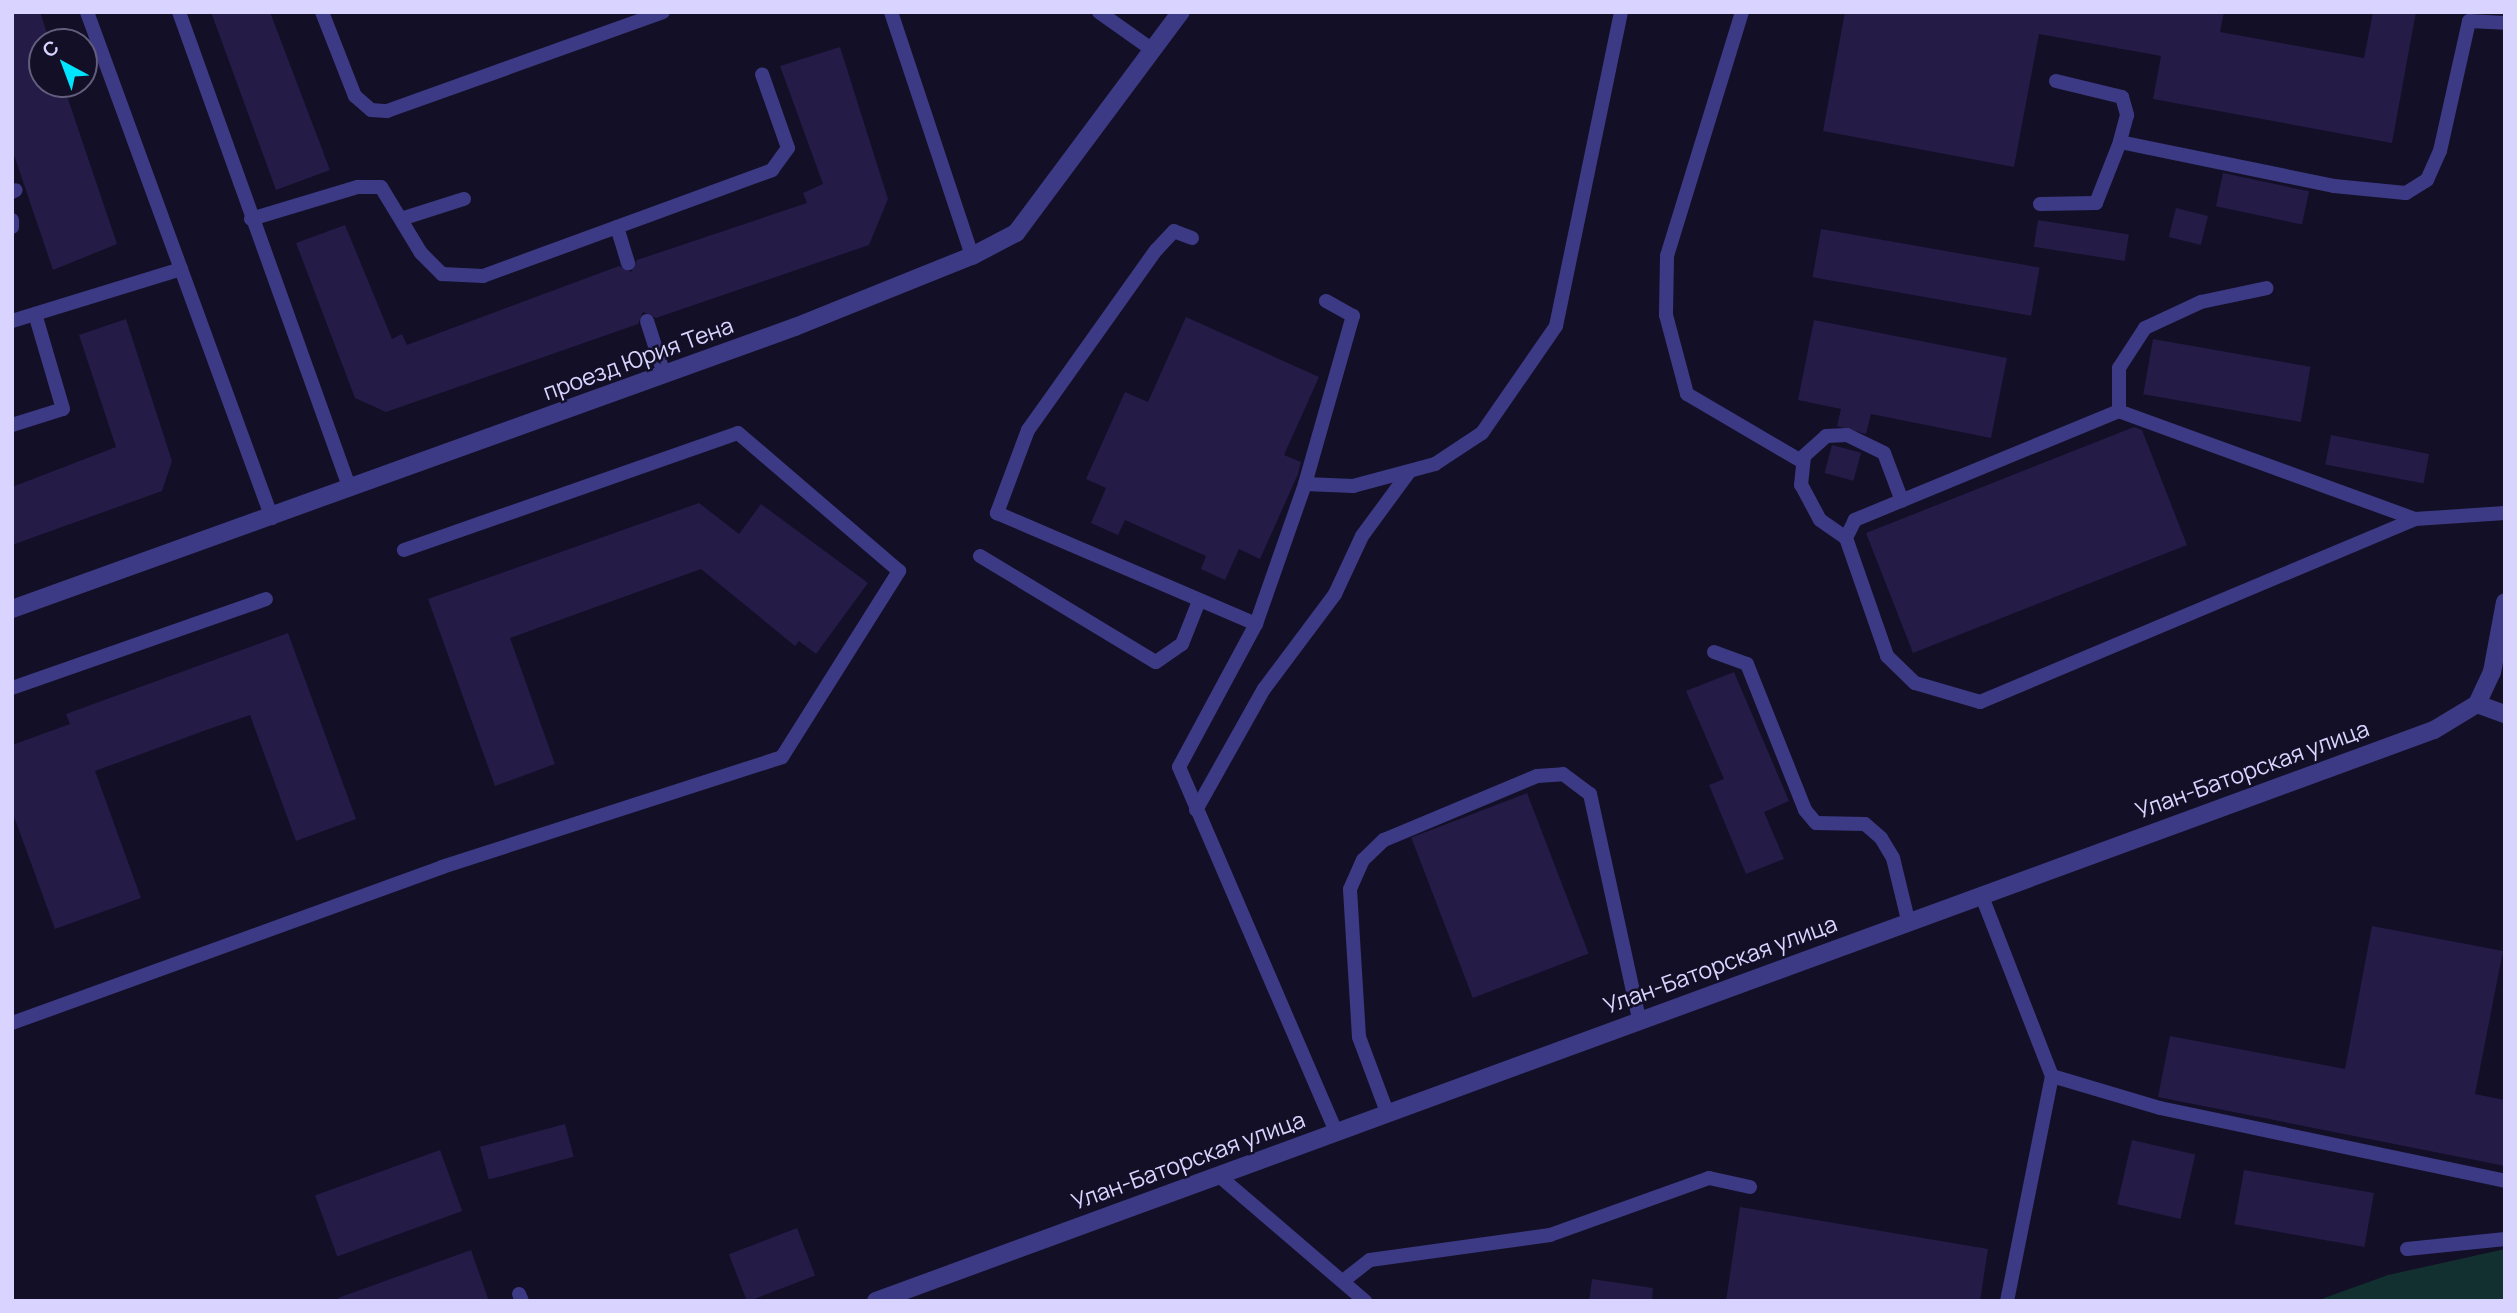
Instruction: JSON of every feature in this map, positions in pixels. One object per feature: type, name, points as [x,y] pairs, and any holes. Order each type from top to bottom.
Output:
[{"type":"street","name":"проезд Юрия Тена","points":[[12,609],[272,518],[664,374],[972,256],[1016,233],[1181,12]]},
{"type":"street","points":[[2505,602],[2492,672],[2477,704],[2505,714]]},
{"type":"street","name":"Улан-Баторская улица","points":[[876,1301],[911,1294],[1387,1112],[2434,730],[2477,704]]},
{"type":"lane","points":[[88,12],[272,518]]},
{"type":"lane","points":[[179,12],[350,489]]},
{"type":"lane","points":[[322,12],[355,96],[371,110],[387,111],[663,12]]},
{"type":"lane","points":[[891,12],[972,256]]},
{"type":"lane","points":[[1099,12],[1154,51]]},
{"type":"lane","points":[[1305,484],[1353,486],[1409,472],[1482,433],[1556,326],[1620,12]]},
{"type":"lane","points":[[1742,12],[1667,256],[1666,315],[1687,394],[1803,462]]},
{"type":"lane","points":[[2120,142],[2334,186],[2406,193],[2427,180],[2440,151],[2470,17],[2505,23]]},
{"type":"lane","points":[[251,219],[358,187],[381,187],[404,218],[421,253],[442,274],[483,276],[772,170],[788,148],[762,74]]},
{"type":"lane","points":[[2040,204],[2096,203],[2120,142],[2127,115],[2122,97],[2056,81]]},
{"type":"lane","points":[[404,218],[464,199]]},
{"type":"lane","points":[[12,220],[12,228]]},
{"type":"lane","points":[[617,227],[628,263]]},
{"type":"lane","points":[[1192,238],[1174,231],[1148,261],[1028,430],[997,513],[1256,624]]},
{"type":"lane","points":[[12,321],[181,269]]},
{"type":"lane","points":[[2119,411],[2119,368],[2145,328],[2201,302],[2267,288]]},
{"type":"lane","points":[[1326,301],[1353,316],[1305,484],[1256,624],[1179,767],[1336,1131]]},
{"type":"lane","points":[[12,425],[63,409],[35,314]]},
{"type":"lane","points":[[647,321],[664,374]]},
{"type":"lane","points":[[1846,538],[1855,520],[2119,411],[2415,519]]},
{"type":"lane","points":[[12,1023],[442,867],[782,757],[899,571],[738,433],[404,550]]},
{"type":"lane","points":[[1902,501],[1884,453],[1847,435],[1826,436],[1803,462],[1801,485],[1820,520],[1846,538],[1887,656],[1915,683],[1980,702],[2415,519],[2505,513]]},
{"type":"lane","points":[[1196,810],[1265,689],[1335,594],[1362,536],[1409,472]]},
{"type":"lane","points":[[979,556],[1156,662],[1182,644],[1199,601]]},
{"type":"lane","points":[[12,688],[266,599]]},
{"type":"lane","points":[[1714,652],[1747,664],[1805,810],[1816,822],[1865,824],[1881,838],[1893,858],[1908,920]]},
{"type":"lane","points":[[1387,1112],[1359,1037],[1350,889],[1363,860],[1384,840],[1537,776],[1563,774],[1590,794],[1639,1020]]},
{"type":"lane","points":[[1981,894],[2052,1076],[2007,1301]]},
{"type":"lane","points":[[2052,1076],[2160,1108],[2505,1181]]},
{"type":"lane","points":[[1218,1175],[1366,1301]]},
{"type":"lane","points":[[1343,1281],[1370,1259],[1550,1235],[1709,1178],[1750,1187]]},
{"type":"lane","points":[[2407,1250],[2505,1239]]},
{"type":"green space","points":[[2505,1249],[2505,1301],[2316,1301],[2388,1275]]},
{"type":"building","points":[[12,12],[40,12],[45,28],[28,28],[28,98],[68,98],[117,244],[53,270],[12,149]]},
{"type":"building","points":[[211,12],[270,12],[330,170],[276,190]]},
{"type":"building","points":[[1845,12],[2224,12],[2220,32],[2364,58],[2373,12],[2416,12],[2392,143],[2153,99],[2161,56],[2039,34],[2014,167],[1823,131]]},
{"type":"building","points":[[840,47],[888,199],[869,245],[656,318],[643,312],[638,324],[386,412],[355,398],[296,243],[345,225],[392,339],[402,334],[407,345],[619,266],[631,272],[637,260],[807,203],[803,193],[823,184],[780,66]]},
{"type":"building","points":[[2223,173],[2309,191],[2302,225],[2216,206]]},
{"type":"building","points":[[2176,208],[2208,216],[2201,245],[2169,237]]},
{"type":"building","points":[[2038,220],[2129,234],[2125,261],[2034,247]]},
{"type":"building","points":[[1821,229],[2040,268],[2031,316],[1812,277]]},
{"type":"building","points":[[1186,317],[1319,377],[1284,455],[1301,462],[1298,474],[1260,559],[1239,549],[1225,580],[1201,569],[1206,556],[1125,520],[1118,535],[1091,523],[1106,488],[1086,479],[1125,392],[1148,402]]},
{"type":"building","points":[[126,319],[172,461],[162,491],[12,545],[12,487],[116,447],[79,335]]},
{"type":"building","points":[[1814,320],[2007,358],[1991,438],[1871,414],[1866,434],[1837,426],[1841,409],[1798,400]]},
{"type":"building","points":[[2153,339],[2311,367],[2301,422],[2143,394]]},
{"type":"building","points":[[2134,427],[2142,430],[2187,545],[1913,653],[1866,533]]},
{"type":"building","points":[[2331,435],[2429,454],[2423,484],[2325,464]]},
{"type":"building","points":[[1832,445],[1861,453],[1853,481],[1824,473]]},
{"type":"building","points":[[699,503],[739,534],[761,504],[868,583],[816,654],[799,641],[795,646],[701,569],[510,638],[555,764],[495,786],[428,599]]},
{"type":"building","points":[[288,633],[356,819],[296,841],[250,715],[209,729],[95,771],[141,898],[55,929],[12,811],[12,745],[70,724],[66,714]]},
{"type":"building","points":[[1734,672],[1789,801],[1764,812],[1784,859],[1746,874],[1709,785],[1724,779],[1686,691]]},
{"type":"building","points":[[1527,793],[1589,954],[1473,998],[1411,837]]},
{"type":"building","points":[[2372,926],[2503,951],[2475,1094],[2505,1100],[2505,1166],[2158,1097],[2170,1036],[2345,1069]]},
{"type":"building","points":[[565,1124],[574,1157],[489,1180],[480,1147]]},
{"type":"building","points":[[2132,1140],[2195,1155],[2180,1219],[2117,1204]]},
{"type":"building","points":[[440,1150],[462,1211],[337,1257],[315,1195]]},
{"type":"building","points":[[2244,1170],[2374,1193],[2364,1247],[2234,1224]]},
{"type":"building","points":[[1740,1207],[1988,1249],[1980,1301],[1726,1301]]},
{"type":"building","points":[[797,1228],[815,1276],[747,1301],[729,1254]]},
{"type":"building","points":[[471,1250],[489,1301],[339,1301],[338,1298]]},
{"type":"building","points":[[1592,1279],[1653,1288],[1652,1301],[1589,1301]]}]
